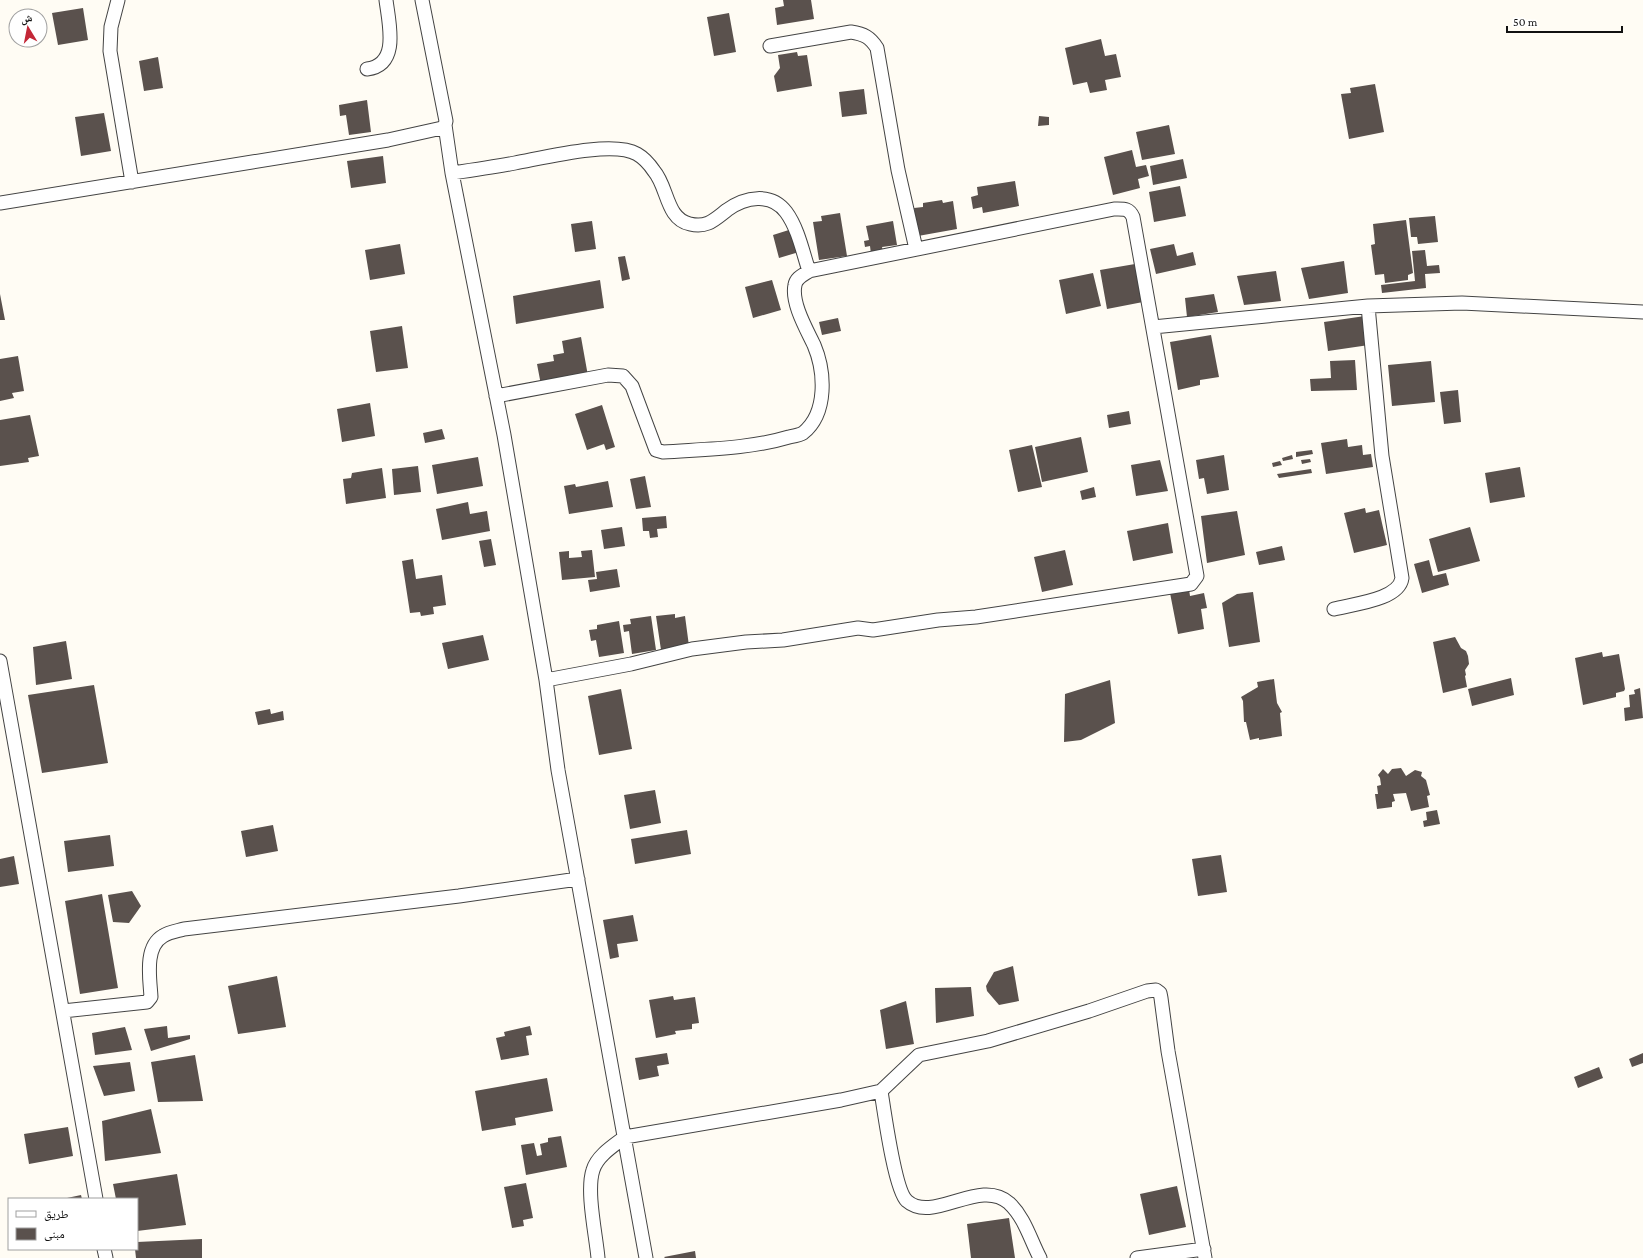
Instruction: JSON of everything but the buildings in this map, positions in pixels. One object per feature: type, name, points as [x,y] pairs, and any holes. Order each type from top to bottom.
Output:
[{"type":"street","points":[[118,0],[111,27],[110,51],[132,182]]},
{"type":"street","points":[[367,69],[380,66],[385,61],[389,51],[386,0]]},
{"type":"street","points":[[422,0],[445,125],[452,173],[496,396],[546,680],[558,770],[646,1258]]},
{"type":"street","points":[[770,46],[851,32],[864,34],[872,39],[877,48],[898,170],[916,249]]},
{"type":"street","points":[[0,203],[388,140],[445,125]]},
{"type":"street","points":[[452,173],[576,152],[605,150],[627,151],[637,154],[648,163],[658,175],[673,214],[681,221],[688,224],[702,226],[712,222],[740,202],[755,198],[773,201],[786,212],[809,271]]},
{"type":"street","points":[[496,396],[608,375],[623,376],[632,386],[656,450],[663,452],[770,443],[803,434],[815,419],[822,400],[821,370],[815,347],[801,316],[796,297],[795,285],[800,276],[809,271],[1114,209],[1125,208],[1130,211],[1133,217],[1197,576],[1191,584],[976,617],[938,620],[874,630],[858,628],[782,640],[746,642],[692,649],[631,664],[546,680]]},
{"type":"street","points":[[1153,327],[1368,306],[1462,303],[1643,312]]},
{"type":"street","points":[[1334,609],[1385,597],[1397,590],[1401,585],[1402,578],[1382,456],[1368,306]]},
{"type":"street","points":[[0,661],[64,1011],[96,1198]]},
{"type":"street","points":[[64,1011],[147,1002],[151,997],[150,956],[154,943],[163,936],[184,929],[578,880]]},
{"type":"street","points":[[598,1258],[590,1185],[593,1168],[603,1154],[624,1137],[841,1100],[881,1091],[919,1055],[988,1041],[1089,1011],[1147,991],[1156,990],[1160,993],[1161,998],[1172,1074],[1204,1254],[1137,1258]]},
{"type":"street","points":[[881,1091],[899,1185],[907,1201],[916,1206],[929,1208],[981,1195],[1002,1198],[1009,1203],[1024,1221],[1040,1258]]}]
